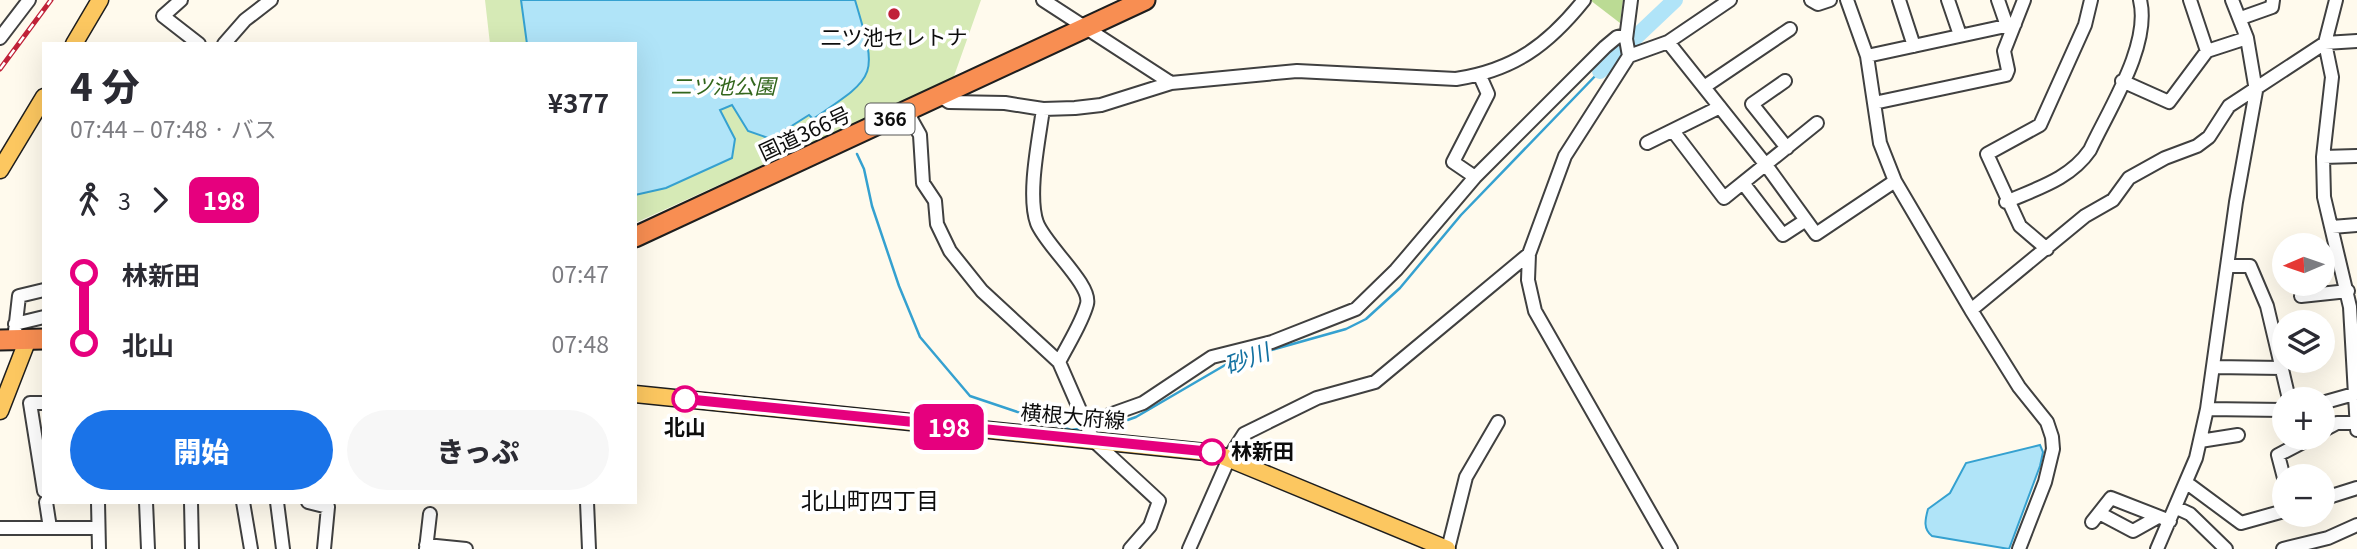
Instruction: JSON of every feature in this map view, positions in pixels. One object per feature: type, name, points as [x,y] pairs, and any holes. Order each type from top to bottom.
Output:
[{"type":"highway","name":"国道366号","points":[[637,236],[1145,0]]},
{"type":"main road","points":[[76,42],[100,0]]},
{"type":"main road","points":[[0,170],[42,100]]},
{"type":"main road","points":[[0,411],[20,336]]},
{"type":"main road","name":"横根大府線","points":[[637,394],[1230,456],[1444,548]]},
{"type":"street","points":[[0,38],[29,0]]},
{"type":"street","points":[[181,0],[163,16],[196,42]]},
{"type":"street","points":[[226,42],[245,20],[271,0]]},
{"type":"street","points":[[1043,0],[1171,83]]},
{"type":"street","points":[[940,96],[949,102],[1005,103],[1043,109],[1101,104],[1171,83],[1297,71],[1437,80],[1480,76],[1526,57],[1545,42],[1584,0]]},
{"type":"street","points":[[1629,56],[1626,37],[1632,0]]},
{"type":"street","points":[[1671,549],[1535,311],[1528,280],[1529,254],[1557,170],[1629,56],[1668,42],[1730,0]]},
{"type":"street","points":[[1811,0],[1818,4],[1830,0]]},
{"type":"street","points":[[1847,0],[1867,56],[1880,143],[1895,181],[2019,387],[2047,422],[2052,437],[2053,449],[2045,482],[2020,549]]},
{"type":"street","points":[[1899,0],[1914,46]]},
{"type":"street","points":[[1948,0],[1960,35]]},
{"type":"street","points":[[1998,0],[2011,25]]},
{"type":"street","points":[[1874,103],[2006,75],[2008,69],[2004,51],[2011,25],[2024,0]]},
{"type":"street","points":[[2047,250],[2020,226],[2006,202],[1987,154],[2040,125],[2085,25],[2091,0]]},
{"type":"street","points":[[2006,202],[2064,176],[2081,163],[2090,150],[2141,38],[2144,17],[2140,0]]},
{"type":"street","points":[[2190,0],[2207,51]]},
{"type":"street","points":[[2164,519],[2111,498],[2095,517],[2133,531],[2164,519],[2177,508],[2200,441],[2214,368],[2230,266],[2236,202],[2256,91],[2241,18],[2232,0]]},
{"type":"street","points":[[2241,18],[2272,7],[2273,0]]},
{"type":"street","points":[[2335,424],[2356,424],[2355,347],[2348,291],[2324,197],[2323,157],[2332,77],[2325,43],[2336,0]]},
{"type":"street","points":[[1867,56],[2011,25]]},
{"type":"street","points":[[1704,87],[1790,29]]},
{"type":"street","points":[[1087,424],[1143,403],[1212,357],[1272,342],[1356,309],[1396,271],[1475,177],[1605,47],[1617,37],[1626,37]]},
{"type":"street","points":[[2122,81],[2169,102],[2207,51],[2246,37]]},
{"type":"street","points":[[1971,310],[2047,250],[2084,216],[2113,200],[2130,178],[2210,137],[2229,106],[2256,91],[2325,43],[2357,41]]},
{"type":"street","points":[[1668,42],[1766,165],[1816,234],[1895,181]]},
{"type":"street","points":[[1475,177],[1453,162],[1488,94],[1480,76]]},
{"type":"street","points":[[1785,81],[1752,104],[1787,148]]},
{"type":"street","points":[[1647,143],[1720,107]]},
{"type":"street","points":[[1043,109],[1035,216],[1044,236],[1061,261],[1083,283],[1088,302],[1059,362]]},
{"type":"street","points":[[912,110],[911,119],[920,135],[923,183],[935,201],[937,224],[950,251],[982,291],[1059,362],[1093,440],[1159,501],[1150,526],[1130,549]]},
{"type":"street","points":[[1673,131],[1724,198],[1817,123]]},
{"type":"street","points":[[2323,157],[2357,156]]},
{"type":"street","points":[[1743,183],[1783,236],[1806,220]]},
{"type":"street","points":[[2332,228],[2357,225]]},
{"type":"street","points":[[1189,549],[1230,456],[1244,434],[1255,426],[1282,417],[1317,398],[1375,382],[1529,254]]},
{"type":"street","points":[[2230,266],[2250,266],[2267,306],[2272,327]]},
{"type":"street","points":[[20,336],[19,296],[42,290]]},
{"type":"street","points":[[2335,292],[2348,291]]},
{"type":"street","points":[[20,336],[42,319]]},
{"type":"street","points":[[2214,368],[2272,368]]},
{"type":"street","points":[[2335,399],[2354,394]]},
{"type":"street","points":[[42,404],[30,403],[42,478]]},
{"type":"street","points":[[2207,409],[2272,411]]},
{"type":"street","points":[[1444,548],[1466,477],[1498,422]]},
{"type":"street","points":[[2200,441],[2238,435]]},
{"type":"street","points":[[2280,464],[2277,455],[2287,450]]},
{"type":"street","points":[[2187,483],[2241,523],[2272,514]]},
{"type":"street","points":[[2335,495],[2357,488]]},
{"type":"street","points":[[46,504],[50,528]]},
{"type":"street","points":[[98,504],[99,549]]},
{"type":"street","points":[[146,504],[148,549]]},
{"type":"street","points":[[191,504],[192,549]]},
{"type":"street","points":[[243,504],[251,549]]},
{"type":"street","points":[[277,504],[284,549]]},
{"type":"street","points":[[315,504],[328,508],[324,549]]},
{"type":"street","points":[[587,504],[589,549]]},
{"type":"street","points":[[2177,508],[2190,514],[2226,549]]},
{"type":"street","points":[[430,514],[426,547],[466,549]]},
{"type":"street","points":[[2157,549],[2164,519]]},
{"type":"street","points":[[2283,549],[2328,538],[2357,525]]},
{"type":"street","points":[[0,528],[98,528]]},
{"type":"green space","name":"二ツ池公園","points":[[485,0],[981,0],[953,79],[637,222],[637,42],[490,42]]},
{"type":"green space","points":[[1590,0],[1623,0],[1620,23]]},
{"type":"water","name":"二ツ池公園","points":[[521,0],[855,0],[869,60],[867,72],[850,93],[813,119],[809,115],[771,139],[748,131],[732,105],[720,110],[735,139],[732,158],[666,188],[637,195],[637,42],[527,42]]},
{"type":"water","points":[[2040,445],[2043,452],[2040,466],[2009,549],[1932,536],[1929,533],[1926,524],[1928,509],[1950,493],[1966,463]]},
{"type":"waterway","name":"砂川","points":[[1600,71],[1675,0]]},
{"type":"waterway","name":"砂川","points":[[1095,426],[1136,417],[1232,361],[1346,329],[1366,319],[1400,288],[1461,215],[1600,71]]},
{"type":"waterway","name":"砂川","points":[[857,154],[864,169],[872,206],[899,286],[920,337],[970,396],[1071,430],[1085,428]]},
{"type":"railway","points":[[0,69],[51,0]]},
{"type":"bus line","name":"198","points":[[685,399],[1212,452]]},
{"type":"place","name":"二ツ池セレトナ","points":[[894,14]]},
{"type":"place","name":"北山","points":[[685,399]]},
{"type":"place","name":"林新田","points":[[1212,452]]},
{"type":"district","name":"北山町四丁目","points":[[870,501]]}]
